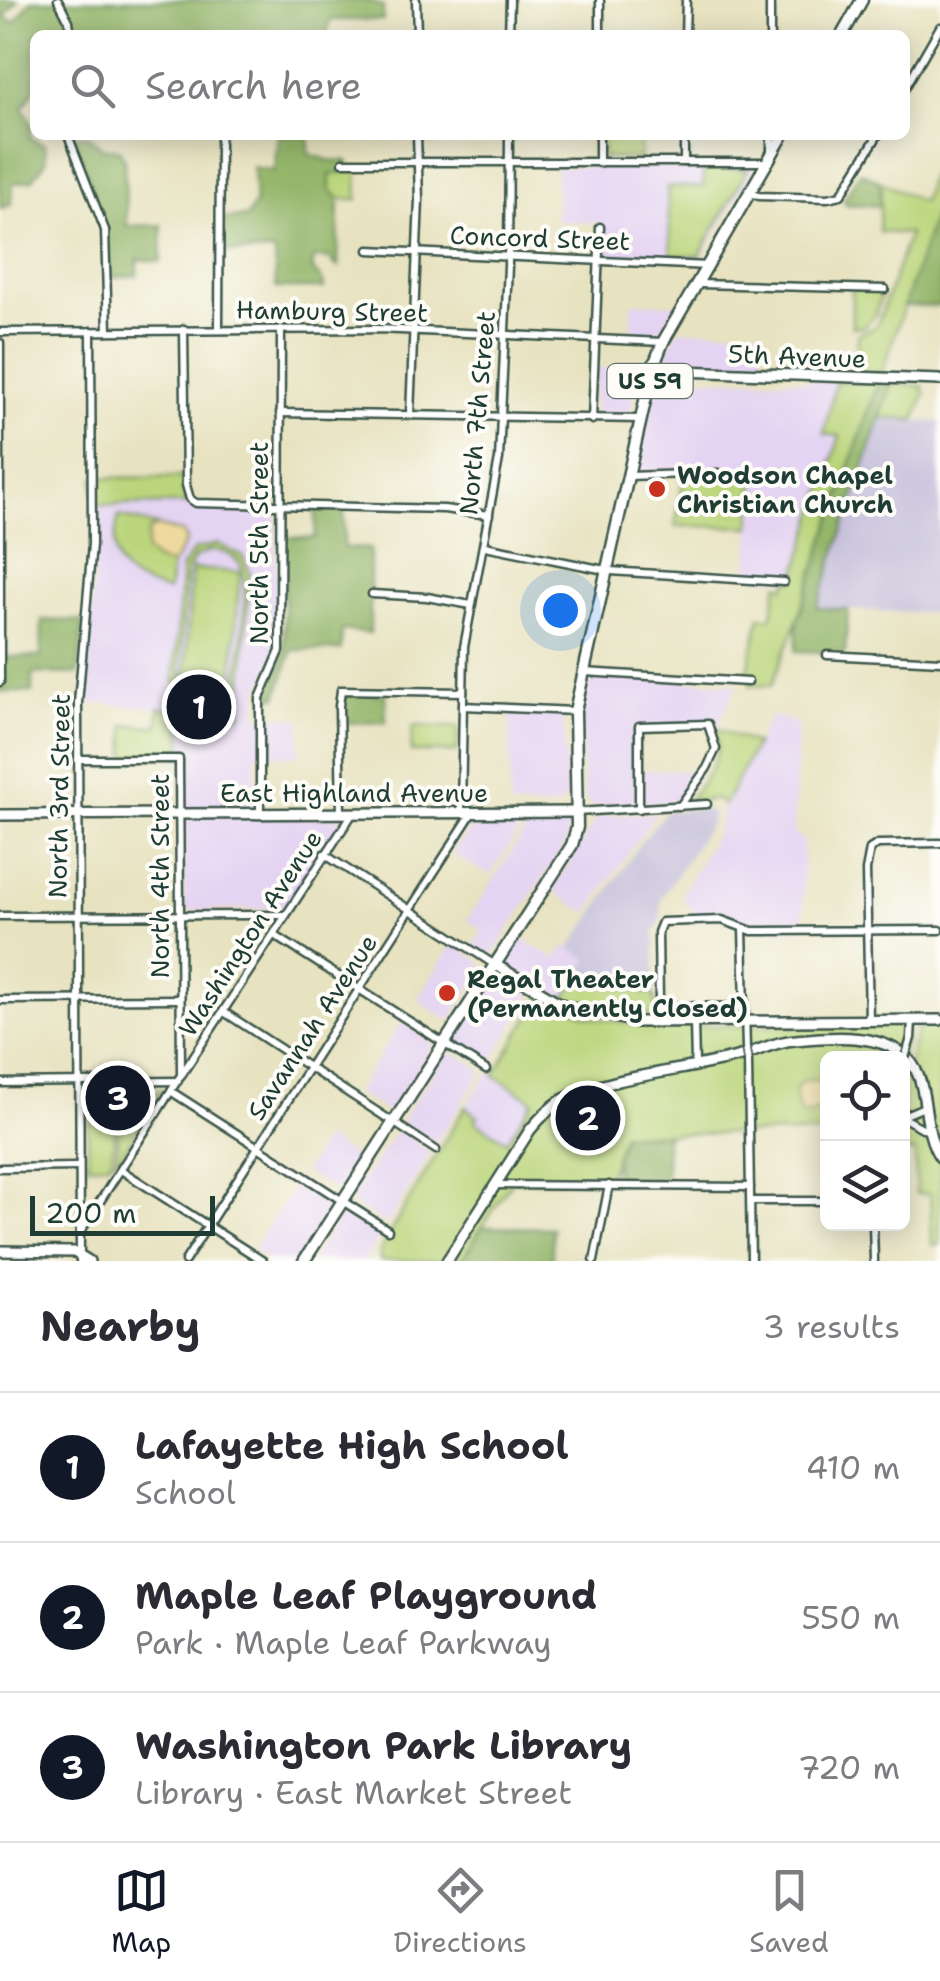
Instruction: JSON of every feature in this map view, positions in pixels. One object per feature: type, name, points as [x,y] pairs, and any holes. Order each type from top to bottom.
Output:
[{"type":"main road","points":[[845,30],[862,0]]},
{"type":"main road","name":"US 59","points":[[304,1261],[562,864],[576,835],[575,711],[652,370],[663,342],[781,140]]},
{"type":"street","points":[[58,0],[70,30]]},
{"type":"street","points":[[416,0],[417,30]]},
{"type":"street","points":[[509,30],[510,0]]},
{"type":"street","points":[[600,0],[600,30]]},
{"type":"street","points":[[685,30],[686,0]]},
{"type":"street","points":[[770,0],[770,30]]},
{"type":"street","points":[[910,79],[940,28]]},
{"type":"street","points":[[70,140],[106,230],[108,331]]},
{"type":"street","points":[[219,329],[220,140]]},
{"type":"street","points":[[410,414],[418,140]]},
{"type":"street","name":"North 7th Street","points":[[466,813],[464,646],[498,459],[509,140]]},
{"type":"street","points":[[599,140],[599,163]]},
{"type":"street","points":[[684,140],[684,162]]},
{"type":"street","points":[[343,162],[769,160],[770,140]]},
{"type":"street","points":[[750,192],[798,197],[842,195],[875,140]]},
{"type":"street","points":[[592,420],[600,227]]},
{"type":"street","name":"Concord Street","points":[[369,250],[710,266]]},
{"type":"street","points":[[698,284],[885,289]]},
{"type":"street","points":[[184,329],[187,494],[196,504],[444,509],[489,515]]},
{"type":"street","name":"Hamburg Street","points":[[0,332],[282,329],[663,342]]},
{"type":"street","name":"North 5th Street","points":[[260,813],[260,698],[280,651],[282,329]]},
{"type":"street","name":"North 3rd Street","points":[[83,1259],[78,702],[92,544],[91,331]]},
{"type":"street","points":[[0,344],[0,682]]},
{"type":"street","name":"5th Avenue","points":[[652,370],[940,380]]},
{"type":"street","points":[[280,412],[640,420]]},
{"type":"street","points":[[627,476],[718,473]]},
{"type":"street","points":[[484,546],[605,570],[784,582]]},
{"type":"street","points":[[372,594],[471,605]]},
{"type":"street","points":[[826,655],[940,660]]},
{"type":"street","points":[[583,672],[748,682]]},
{"type":"street","points":[[341,813],[341,690],[463,692]]},
{"type":"street","points":[[463,706],[575,711]]},
{"type":"street","points":[[639,809],[639,726],[708,724],[716,749],[680,806]]},
{"type":"street","name":"North 4th Street","points":[[78,758],[180,759],[180,1078],[172,1092]]},
{"type":"street","name":"East Highland Avenue","points":[[0,815],[577,812],[707,804]]},
{"type":"street","name":"Washington Avenue","points":[[180,1078],[353,813]]},
{"type":"street","name":"Savannah Avenue","points":[[185,1261],[410,911],[466,813]]},
{"type":"street","points":[[869,1020],[870,849],[878,844],[940,843]]},
{"type":"street","points":[[324,854],[538,992],[588,1013],[636,1022],[940,1020]]},
{"type":"street","points":[[0,916],[286,915]]},
{"type":"street","points":[[743,1006],[659,1004],[658,932],[662,922],[722,920],[752,931],[940,930]]},
{"type":"street","points":[[743,928],[751,1261]]},
{"type":"street","points":[[274,935],[486,1070]]},
{"type":"street","points":[[0,1000],[180,998]]},
{"type":"street","points":[[224,1012],[436,1150]]},
{"type":"street","points":[[908,1051],[912,1020]]},
{"type":"street","points":[[694,1023],[695,1064]]},
{"type":"street","points":[[447,1261],[537,1122],[563,1100],[796,1040],[870,1040],[886,1044],[893,1051]]},
{"type":"street","points":[[910,1068],[920,1079],[928,1131],[940,1157]]},
{"type":"street","points":[[0,1083],[180,1078]]},
{"type":"street","points":[[80,1232],[172,1092],[388,1230]]},
{"type":"street","points":[[910,1113],[924,1107]]},
{"type":"street","points":[[910,1121],[928,1131]]},
{"type":"street","points":[[0,1168],[80,1167]]},
{"type":"street","points":[[121,1170],[263,1261]]},
{"type":"street","points":[[496,1184],[750,1187]]},
{"type":"street","points":[[594,1261],[609,1186]]},
{"type":"street","points":[[751,1201],[820,1201]]},
{"type":"street","points":[[873,1231],[874,1261]]},
{"type":"street","points":[[0,1251],[74,1252],[83,1259]]},
{"type":"shaded area","points":[[751,165],[753,170],[699,260],[604,257],[602,223],[556,221],[556,167]]},
{"type":"shaded area","points":[[632,302],[676,304],[660,334],[653,338],[631,337]]},
{"type":"shaded area","points":[[679,330],[762,330],[762,371],[667,366],[664,357]]},
{"type":"shaded area","points":[[596,368],[641,369],[629,415],[594,413]]},
{"type":"shaded area","points":[[658,377],[836,381],[824,434],[840,435],[794,581],[748,576],[754,480],[715,477],[715,471],[637,471]]},
{"type":"shaded area","points":[[878,418],[940,422],[940,613],[817,609]]},
{"type":"shaded area","points":[[95,505],[271,507],[276,512],[276,648],[273,664],[259,690],[256,715],[300,718],[300,755],[255,755],[255,817],[338,817],[342,822],[285,908],[184,908],[182,710],[83,702],[94,575]]},
{"type":"shaded area","points":[[591,675],[737,684],[717,728],[637,729],[636,804],[591,806],[584,797],[580,714]]},
{"type":"shaded area","points":[[510,711],[563,715],[567,797],[558,807],[510,807]]},
{"type":"shaded area","points":[[771,715],[797,723],[794,835],[803,839],[803,929],[751,929],[727,918],[697,916],[684,901],[683,892],[716,834],[724,805]]},
{"type":"shaded area","points":[[641,770],[701,771],[680,802],[642,804]]},
{"type":"shaded area","points":[[666,811],[712,812],[711,822],[661,899],[661,919],[655,931],[654,995],[577,979],[589,959],[570,949],[639,845]]},
{"type":"shaded area","points":[[656,813],[587,913],[552,890],[598,816]]},
{"type":"shaded area","points":[[475,820],[525,822],[490,875],[452,854]]},
{"type":"shaded area","points":[[531,822],[568,824],[566,843],[493,954],[488,955],[473,946],[483,930],[467,920]]},
{"type":"shaded area","points":[[521,938],[556,959],[565,946],[589,959],[564,999],[535,987],[506,966]]},
{"type":"shaded area","points":[[453,943],[484,965],[450,1021],[417,1000]]},
{"type":"shaded area","points":[[497,976],[504,976],[532,995],[491,1063],[484,1065],[453,1042]]},
{"type":"shaded area","points":[[402,1021],[434,1044],[389,1113],[356,1093]]},
{"type":"shaded area","points":[[454,1053],[480,1069],[481,1074],[435,1144],[402,1119],[446,1054]]},
{"type":"shaded area","points":[[489,1072],[533,1100],[507,1141],[475,1121],[465,1107]]},
{"type":"shaded area","points":[[396,1131],[402,1131],[430,1153],[389,1222],[382,1223],[352,1203],[351,1197]]},
{"type":"shaded area","points":[[325,1139],[360,1161],[338,1192],[304,1172]]},
{"type":"shaded area","points":[[299,1179],[331,1199],[332,1205],[295,1261],[270,1261],[253,1251]]},
{"type":"shaded area","points":[[344,1209],[380,1229],[381,1236],[364,1261],[311,1261]]},
{"type":"green space","points":[[0,0],[18,0],[4,17],[15,22],[35,0],[364,0],[383,6],[383,20],[330,20],[328,30],[30,30],[30,97],[23,108],[30,120],[30,140],[45,145],[46,161],[32,180],[13,183],[11,205],[0,208]]},
{"type":"green space","points":[[75,140],[93,140],[102,148],[119,149],[124,160],[127,226],[162,225],[161,262],[138,259],[137,275],[109,278],[102,217]]},
{"type":"green space","points":[[277,140],[309,140],[309,154],[348,161],[347,172],[330,175],[330,189],[339,199],[338,267],[328,258],[314,258],[312,269],[324,288],[276,288],[275,252],[222,252],[222,219],[247,217],[255,203],[253,167],[274,171]]},
{"type":"green space","points":[[602,140],[640,140],[640,158],[603,158]]},
{"type":"green space","points":[[940,148],[940,197],[882,373],[855,372],[858,334],[874,328],[879,320],[909,234],[879,232],[881,182],[922,202]]},
{"type":"green space","points":[[357,168],[358,199],[339,199],[330,189],[330,175]]},
{"type":"green space","points":[[704,169],[748,169],[699,256],[671,255],[667,187],[703,187]]},
{"type":"green space","points":[[860,172],[881,182],[880,206],[846,204],[844,199]]},
{"type":"green space","points":[[940,197],[940,306],[904,306]]},
{"type":"green space","points":[[852,289],[876,290],[881,296],[875,316],[863,327],[852,327]]},
{"type":"green space","points":[[836,381],[878,383],[771,686],[750,685],[752,676],[747,675],[760,617],[771,618],[778,584],[785,587],[788,580],[794,581],[840,436],[824,434]]},
{"type":"green space","points":[[878,383],[892,383],[817,608],[848,610],[845,653],[796,651],[797,621]]},
{"type":"green space","points":[[892,383],[923,386],[925,394],[915,420],[878,418]]},
{"type":"green space","points":[[183,477],[188,504],[95,505],[94,478]]},
{"type":"green space","points":[[684,477],[755,479],[751,527],[675,526]]},
{"type":"green space","points":[[316,508],[344,510],[344,548],[370,549],[370,633],[342,630],[341,650],[292,650],[277,697],[265,696],[284,648],[284,537],[315,538]]},
{"type":"green space","points":[[119,516],[183,533],[186,541],[172,565],[168,591],[139,582],[121,567],[115,546]]},
{"type":"green space","points":[[218,544],[242,556],[250,572],[241,715],[235,714],[236,695],[218,705],[202,706],[182,695],[174,678],[182,567],[194,550]],"holes":[[[212,550],[231,555],[240,564],[244,623],[235,685],[218,698],[205,700],[186,691],[180,669],[187,572],[195,557]]]},
{"type":"green space","points":[[192,569],[240,572],[232,681],[185,678]]},
{"type":"green space","points":[[42,620],[83,621],[78,674],[33,673],[32,692],[0,692],[3,657],[41,657]]},
{"type":"green space","points":[[348,693],[385,694],[386,722],[342,723],[342,700]]},
{"type":"green space","points":[[159,708],[182,710],[182,757],[126,757],[125,725],[158,726]]},
{"type":"green space","points":[[413,726],[458,727],[457,752],[411,752]]},
{"type":"green space","points":[[715,728],[756,744],[724,805],[715,799],[686,803],[715,759]]},
{"type":"green space","points":[[577,979],[654,995],[657,1010],[733,1015],[628,1016],[564,999]]},
{"type":"green space","points":[[541,997],[587,1016],[643,1026],[903,1025],[908,1032],[904,1051],[820,1051],[820,1133],[623,1134],[607,1181],[512,1180],[461,1261],[380,1261],[387,1237],[465,1107],[478,1116],[475,1121],[507,1141],[533,1101],[494,1075]]},
{"type":"green space","points":[[940,1024],[940,1245],[932,1245],[930,1194],[916,1194],[915,1152],[910,1152],[910,1057],[918,1028]]},
{"type":"green space","points":[[159,1089],[164,1089],[116,1163],[120,1113],[140,1112]]},
{"type":"green space","points":[[106,1107],[115,1107],[112,1112],[117,1113],[112,1160],[88,1165],[88,1125],[95,1116],[106,1112]]},
{"type":"green space","points":[[623,1134],[666,1134],[666,1182],[615,1182],[615,1158]]},
{"type":"green space","points":[[482,1227],[552,1228],[552,1261],[461,1261]]},
{"type":"sand","points":[[157,526],[183,533],[186,541],[172,565],[156,561],[146,551],[148,531]]},
{"type":"sand","points":[[803,1081],[820,1082],[820,1110],[805,1115],[799,1111],[795,1090]]},
{"type":"place","name":"Woodson Chapel Christian Church","points":[[657,489]]},
{"type":"place","name":"Lafayette High School","points":[[199,707]]},
{"type":"place","name":"Regal Theater (Permanently Closed)","points":[[447,993]]},
{"type":"place","name":"Washington Park Library","points":[[118,1098]]},
{"type":"place","name":"Maple Leaf Playground","points":[[588,1118]]}]
